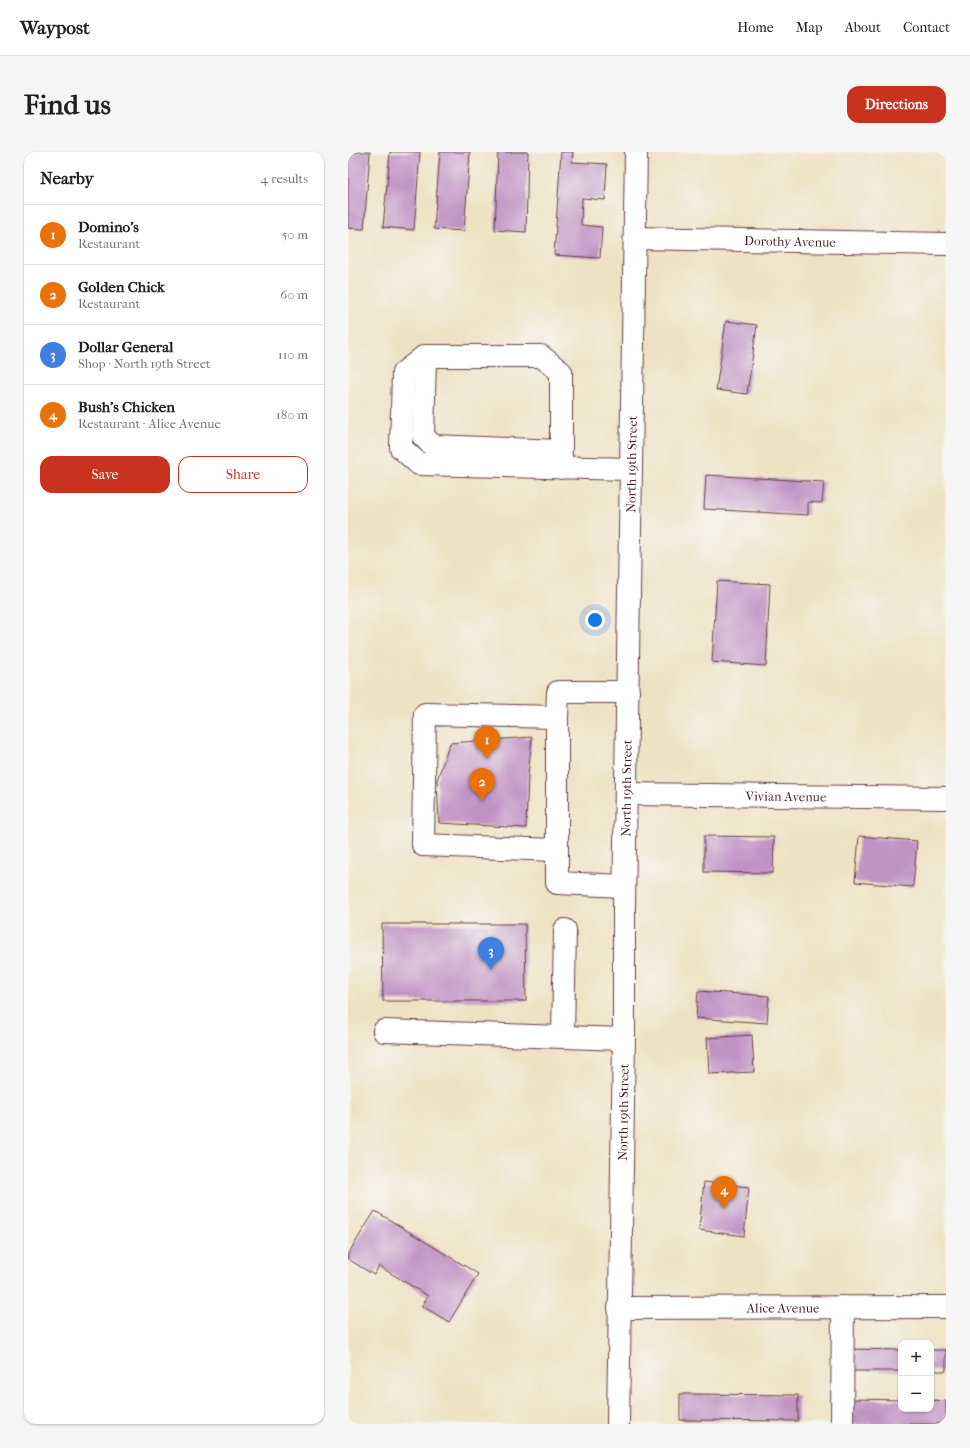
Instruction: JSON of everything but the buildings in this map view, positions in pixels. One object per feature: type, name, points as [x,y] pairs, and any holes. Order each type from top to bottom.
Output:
[{"type":"main road","name":"North 19th Street","points":[[618,1424],[624,1039],[624,886],[636,152]]},
{"type":"main road","name":"Dorothy Avenue","points":[[635,238],[946,244]]},
{"type":"main road","points":[[561,459],[561,372],[541,356],[425,356],[403,373],[401,448],[419,464],[561,459],[631,470]]},
{"type":"main road","points":[[624,886],[557,883],[558,692],[628,692]]},
{"type":"main road","points":[[557,850],[423,845],[425,714],[558,717]]},
{"type":"main road","name":"Vivian Avenue","points":[[626,794],[946,798]]},
{"type":"main road","points":[[563,1036],[565,930]]},
{"type":"main road","points":[[384,1031],[624,1039]]},
{"type":"main road","points":[[842,1424],[843,1307]]},
{"type":"main road","name":"Alice Avenue","points":[[619,1308],[946,1307]]},
{"type":"place","name":"Domino's","points":[[487,759]]},
{"type":"place","name":"Golden Chick","points":[[482,801]]},
{"type":"place","name":"Dollar General","points":[[491,970]]},
{"type":"place","name":"Bush's Chicken","points":[[724,1209]]}]
